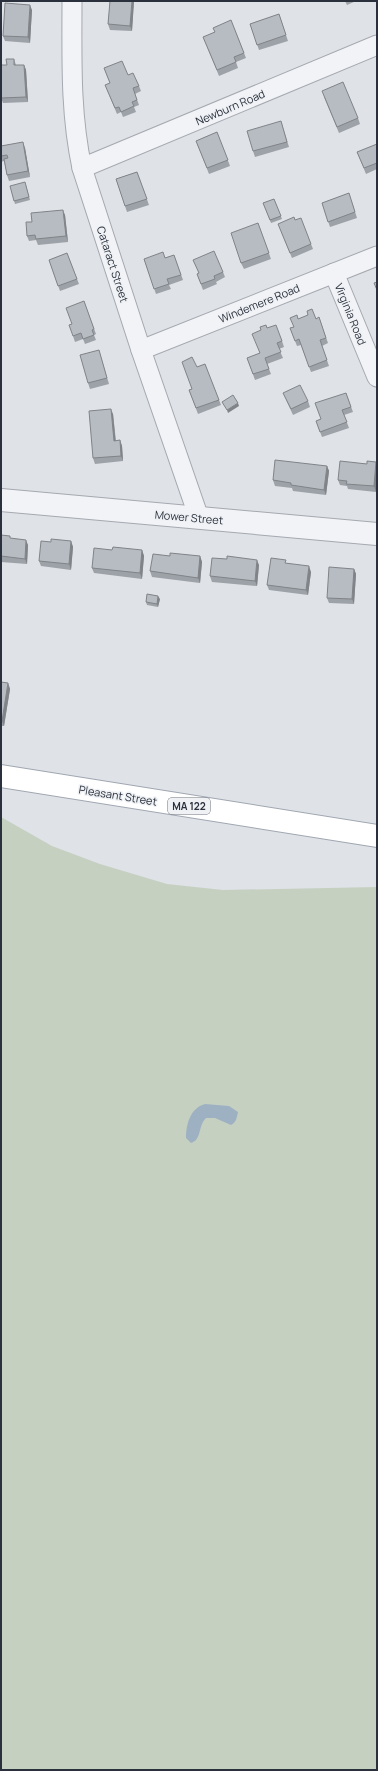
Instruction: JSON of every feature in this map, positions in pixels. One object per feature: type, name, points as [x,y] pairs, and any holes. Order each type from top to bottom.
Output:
[{"type":"main road","name":"Pleasant Street","points":[[1,776],[377,836]]},
{"type":"street","name":"Cataract Street","points":[[72,1],[72,108],[76,140],[82,168],[141,350],[199,518]]},
{"type":"street","name":"Newburn Road","points":[[82,168],[377,45]]},
{"type":"street","name":"Windemere Road","points":[[141,350],[377,256]]},
{"type":"street","name":"Virginia Road","points":[[334,273],[377,377]]},
{"type":"street","name":"Mower Street","points":[[1,500],[377,534]]},
{"type":"green space","points":[[1,817],[52,846],[100,864],[167,884],[223,890],[377,887],[377,1770],[1,1770]]},
{"type":"water","points":[[205,1104],[229,1106],[238,1112],[237,1118],[231,1125],[215,1118],[206,1118],[202,1124],[197,1139],[191,1143],[186,1138],[188,1123],[192,1113],[200,1106]]},
{"type":"building","points":[[110,1],[132,1],[130,26],[108,24]]},
{"type":"building","points":[[5,3],[30,5],[28,37],[3,36]]},
{"type":"building","points":[[279,14],[286,35],[257,45],[250,24]]},
{"type":"building","points":[[231,20],[244,53],[234,57],[236,62],[217,70],[203,37],[215,32],[213,28]]},
{"type":"building","points":[[6,59],[14,59],[14,65],[24,65],[26,97],[1,98],[1,65],[7,65]]},
{"type":"building","points":[[122,61],[128,75],[133,73],[139,86],[133,88],[137,100],[132,102],[134,106],[121,112],[119,107],[115,108],[105,85],[110,83],[104,68]]},
{"type":"building","points":[[343,82],[358,118],[337,127],[322,91]]},
{"type":"building","points":[[281,121],[287,142],[253,151],[247,131]]},
{"type":"building","points":[[217,132],[228,160],[207,168],[196,141]]},
{"type":"building","points":[[23,142],[28,171],[7,175],[4,159],[8,158],[7,155],[1,156],[1,146]]},
{"type":"building","points":[[377,144],[377,163],[364,168],[357,152]]},
{"type":"building","points":[[137,172],[147,199],[125,206],[116,179]]},
{"type":"building","points":[[25,182],[29,197],[14,201],[10,186]]},
{"type":"building","points":[[349,193],[355,212],[328,222],[322,203]]},
{"type":"building","points":[[274,199],[281,216],[270,220],[263,203]]},
{"type":"building","points":[[63,210],[66,236],[36,239],[35,235],[27,236],[26,222],[32,222],[31,213]]},
{"type":"building","points":[[294,217],[295,220],[301,218],[311,244],[290,253],[278,224]]},
{"type":"building","points":[[258,223],[269,253],[241,263],[231,233]]},
{"type":"building","points":[[214,251],[223,272],[214,276],[215,279],[201,284],[197,274],[199,273],[193,260]]},
{"type":"building","points":[[163,252],[165,258],[174,255],[181,275],[167,279],[169,284],[154,289],[144,259]]},
{"type":"building","points":[[67,253],[77,279],[58,286],[49,260]]},
{"type":"building","points":[[377,282],[377,290],[374,283]]},
{"type":"building","points":[[84,301],[94,329],[92,330],[94,335],[83,339],[81,333],[73,336],[69,325],[72,324],[66,308]]},
{"type":"building","points":[[312,309],[316,319],[319,317],[326,338],[320,340],[327,360],[309,367],[299,339],[295,341],[290,328],[294,327],[290,318],[297,315],[298,319],[308,315],[307,311]]},
{"type":"building","points":[[266,325],[267,328],[276,325],[282,341],[277,343],[281,352],[265,358],[269,369],[253,374],[247,358],[260,353],[252,334],[261,330],[260,327]]},
{"type":"building","points":[[99,350],[107,378],[88,383],[80,355]]},
{"type":"building","points":[[192,357],[197,367],[205,364],[219,400],[196,408],[189,390],[192,389],[182,362]]},
{"type":"building","points":[[300,385],[308,401],[291,409],[283,393]]},
{"type":"building","points":[[346,393],[351,407],[342,410],[347,422],[320,432],[316,421],[321,419],[315,403]]},
{"type":"building","points":[[233,395],[238,403],[227,410],[222,402]]},
{"type":"building","points":[[111,409],[114,441],[120,440],[121,456],[93,458],[89,411]]},
{"type":"building","points":[[275,460],[327,466],[324,490],[291,485],[291,483],[273,480]]},
{"type":"building","points":[[340,461],[367,464],[367,461],[376,462],[374,486],[346,484],[347,481],[338,480]]},
{"type":"building","points":[[1,535],[26,540],[25,559],[1,556]]},
{"type":"building","points":[[51,539],[71,541],[69,564],[39,561],[41,541],[51,542]]},
{"type":"building","points":[[113,547],[142,550],[140,573],[92,568],[94,548],[112,550]]},
{"type":"building","points":[[170,553],[200,556],[198,578],[150,571],[153,554],[170,556]]},
{"type":"building","points":[[227,556],[257,560],[255,581],[210,576],[212,558],[227,559]]},
{"type":"building","points":[[271,558],[286,560],[285,563],[309,566],[306,590],[267,585]]},
{"type":"building","points":[[329,567],[354,569],[352,599],[327,598]]},
{"type":"building","points":[[147,594],[158,596],[157,604],[146,602]]},
{"type":"building","points":[[1,682],[8,683],[2,721],[1,720]]}]
